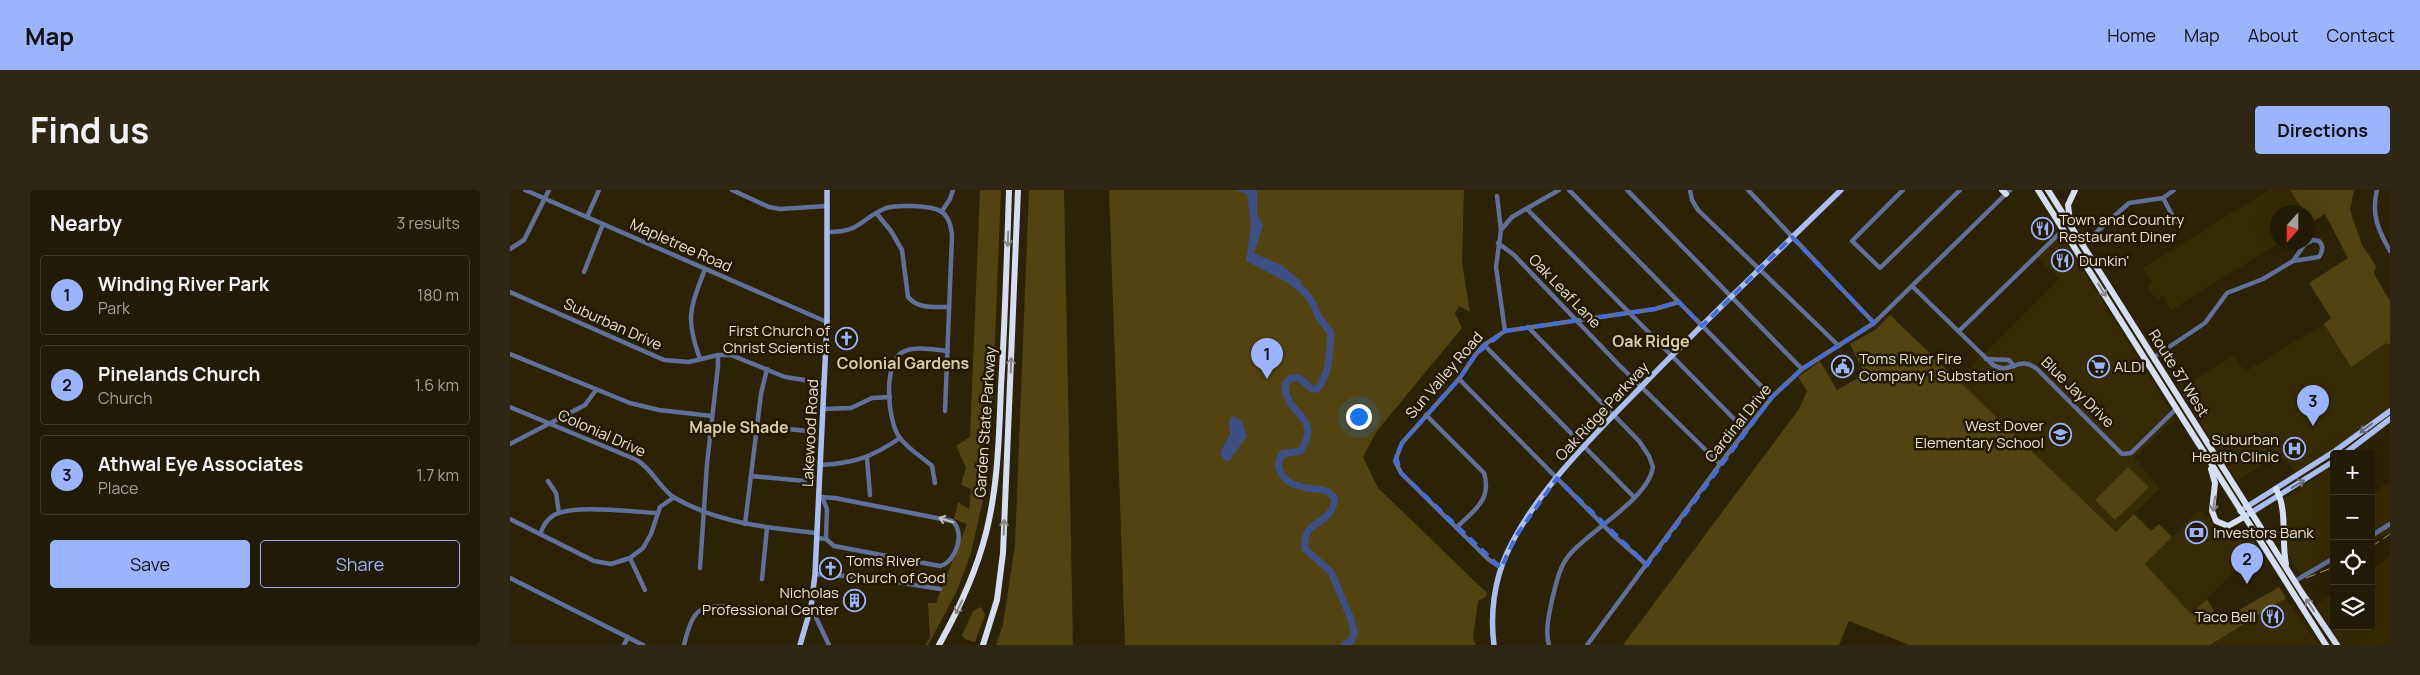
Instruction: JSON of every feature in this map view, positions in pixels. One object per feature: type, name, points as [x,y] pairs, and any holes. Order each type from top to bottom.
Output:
[{"type":"highway","name":"Garden State Parkway","points":[[939,645],[962,600],[975,568],[986,531],[995,484],[1000,419],[1010,190]]},
{"type":"highway","name":"Garden State Parkway","points":[[983,645],[997,600],[1003,553],[1018,190]]},
{"type":"highway","name":"Route 37 West","points":[[2038,190],[2326,645]]},
{"type":"highway","name":"Route 37 West","points":[[2048,190],[2294,581],[2337,645]]},
{"type":"highway","points":[[2071,225],[2068,205],[2075,190]]},
{"type":"highway","points":[[2208,459],[2215,483],[2212,511],[2214,519],[2218,524],[2228,526],[2242,514]]},
{"type":"highway","points":[[2278,492],[2283,550],[2287,568]]},
{"type":"main road","name":"Lakewood Road","points":[[800,645],[811,607],[821,497],[827,322],[826,190]]},
{"type":"main road","name":"Oak Ridge Parkway","points":[[1494,645],[1493,612],[1501,568],[1516,536],[1557,478],[1584,446],[1671,356],[1841,190]]},
{"type":"main road","points":[[2278,492],[2390,411]]},
{"type":"main road","points":[[2348,450],[2390,419]]},
{"type":"main road","points":[[2343,446],[2344,450]]},
{"type":"main road","points":[[2321,460],[2326,466]]},
{"type":"main road","points":[[2242,514],[2330,464]]},
{"type":"street","name":"Mapletree Road","points":[[524,190],[827,322]]},
{"type":"street","points":[[510,249],[524,240],[549,190]]},
{"type":"street","points":[[587,217],[599,190]]},
{"type":"street","points":[[732,190],[780,209],[827,206]]},
{"type":"street","points":[[942,211],[950,199],[953,190]]},
{"type":"street","points":[[1501,230],[1512,217],[1559,190]]},
{"type":"street","points":[[1569,190],[1772,397]]},
{"type":"street","points":[[1628,190],[1802,369]]},
{"type":"street","points":[[1690,190],[1692,200],[1698,210],[1839,346]]},
{"type":"street","points":[[1748,190],[1874,323]]},
{"type":"street","points":[[1903,190],[1852,240],[1880,268],[1960,190]]},
{"type":"street","points":[[2083,244],[2129,203],[2163,198],[2174,190]]},
{"type":"street","points":[[2377,190],[2374,215],[2379,232],[2390,251]]},
{"type":"street","name":"Cardinal Drive","points":[[1587,645],[1720,464],[1772,397],[1802,369],[1874,323],[2006,191]]},
{"type":"street","points":[[1497,196],[1500,204],[1499,222],[1501,230],[1496,267],[1505,331]]},
{"type":"street","points":[[2163,198],[2176,222]]},
{"type":"street","points":[[827,232],[852,230],[886,208],[896,206],[930,207],[942,211],[950,221],[952,236],[945,411]]},
{"type":"street","points":[[1526,208],[1746,431]]},
{"type":"street","points":[[877,214],[891,231],[902,250],[908,297],[913,303],[926,307],[948,307]]},
{"type":"street","points":[[584,272],[603,224]]},
{"type":"street","points":[[1959,330],[2063,230]]},
{"type":"street","points":[[2154,357],[2205,323],[2227,294],[2278,271],[2293,261],[2311,240],[2319,241],[2322,244],[2322,252],[2319,257],[2293,261]]},
{"type":"street","name":"Oak Leaf Lane","points":[[1498,244],[1514,255],[1641,387],[1720,464]]},
{"type":"street","points":[[700,359],[691,334],[690,319],[692,304],[705,269]]},
{"type":"street","name":"Blue Jay Drive","points":[[1912,286],[1986,358],[2000,369],[2006,369],[2023,362],[2030,363],[2038,369],[2119,451],[2125,454],[2131,453],[2176,409]]},
{"type":"street","name":"Suburban Drive","points":[[510,292],[664,360],[683,362],[718,354],[740,358],[791,378],[824,383]]},
{"type":"street","name":"Sun Valley Road","points":[[1501,568],[1488,559],[1401,473],[1396,466],[1396,456],[1402,443],[1459,380],[1484,344],[1505,331],[1655,310],[1679,302]]},
{"type":"street","points":[[1528,327],[1639,441],[1652,462],[1650,478],[1645,488],[1570,554],[1561,570],[1550,609],[1547,636],[1549,645]]},
{"type":"street","points":[[1484,344],[1634,497]]},
{"type":"street","points":[[935,483],[932,466],[900,438],[891,418],[892,368],[893,362],[900,354],[910,350],[948,350]]},
{"type":"street","points":[[510,354],[644,408],[712,416]]},
{"type":"street","points":[[700,568],[707,464],[718,354]]},
{"type":"street","points":[[1986,358],[2009,360],[2014,366]]},
{"type":"street","points":[[745,524],[763,382],[767,369]]},
{"type":"street","points":[[1459,380],[1603,524],[1647,565]]},
{"type":"street","points":[[510,444],[585,405],[596,390]]},
{"type":"street","points":[[823,409],[851,408],[872,398],[890,397]]},
{"type":"street","name":"Colonial Drive","points":[[510,407],[637,460],[653,472],[673,498]]},
{"type":"street","points":[[1426,415],[1481,468],[1486,478],[1487,490],[1482,501],[1457,527]]},
{"type":"street","points":[[757,426],[808,431]]},
{"type":"street","points":[[821,465],[844,464],[867,458],[900,438]]},
{"type":"street","points":[[867,458],[870,495]]},
{"type":"street","points":[[751,476],[805,482]]},
{"type":"street","points":[[548,481],[556,493],[559,513]]},
{"type":"street","points":[[821,497],[827,509],[826,539]]},
{"type":"street","points":[[510,519],[603,564],[620,562],[630,558],[643,548],[648,540],[660,506],[673,498],[745,524],[817,536],[826,539],[834,546],[940,566],[950,560],[960,535],[957,525],[952,521],[835,498],[821,497]]},
{"type":"street","points":[[540,534],[546,522],[559,513],[609,510],[657,513]]},
{"type":"street","points":[[2375,533],[2390,524]]},
{"type":"street","points":[[762,579],[767,528]]},
{"type":"street","points":[[630,558],[644,590]]},
{"type":"street","points":[[2294,581],[2330,560]]},
{"type":"street","points":[[815,574],[872,578],[940,589]]},
{"type":"street","points":[[510,578],[644,645]]},
{"type":"street","points":[[684,645],[690,623],[696,614],[704,608],[714,605],[742,608]]},
{"type":"street","points":[[811,607],[829,645]]},
{"type":"street","points":[[624,645],[628,637]]},
{"type":"highlighted area","points":[[1792,237],[1874,323],[1802,369],[1772,397],[1647,565],[1557,478],[1516,536],[1501,568],[1401,473],[1396,456],[1402,443],[1459,379],[1476,354],[1505,331],[1655,309],[1679,302],[1702,326]]},
{"type":"shaded area","points":[[980,190],[1001,190],[992,413],[986,487],[971,553],[957,591],[928,645],[925,645],[930,638],[928,603],[936,603],[967,524],[954,519],[958,502],[969,509],[971,489],[961,485],[966,467],[956,446],[970,437]]},
{"type":"shaded area","points":[[1029,190],[1064,190],[1073,645],[996,645],[1003,624],[1015,545]]},
{"type":"shaded area","points":[[1109,190],[1464,190],[1462,263],[1470,312],[1459,306],[1455,313],[1462,328],[1377,431],[1363,457],[1378,488],[1487,593],[1486,597],[1478,601],[1473,638],[1476,645],[1125,645]]},
{"type":"shaded area","points":[[2269,190],[2290,190],[2300,205],[2270,205],[2270,249],[2171,310],[2163,296],[2157,300],[2147,286],[2152,283],[2143,268]]},
{"type":"shaded area","points":[[2290,190],[2354,190],[2350,210],[2362,245],[2376,266],[2374,274],[2390,301],[2390,345],[2386,343],[2351,367],[2324,324],[2331,318],[2309,283],[2348,258],[2325,214],[2315,220],[2315,205],[2300,205]]},
{"type":"shaded area","points":[[2058,238],[2064,240],[2175,418],[2134,458],[2160,488],[2116,532],[1957,380],[2059,278],[2038,258]]},
{"type":"shaded area","points":[[1890,315],[2116,532],[2134,514],[2151,531],[2159,524],[2172,537],[2145,564],[2191,614],[2207,599],[2220,621],[2279,587],[2286,598],[2210,645],[1909,645],[1849,621],[1839,645],[1623,645],[1799,409],[1807,391],[1798,377],[1820,361],[1837,390],[1865,374],[1850,344],[1875,330]]},
{"type":"shaded area","points":[[2324,324],[2351,367],[2386,342],[2390,345],[2390,409],[2297,473],[2279,454],[2237,481],[2179,389],[2234,355],[2245,372]]},
{"type":"shaded area","points":[[2128,467],[2149,487],[2115,520],[2095,500]]},
{"type":"shaded area","points":[[2330,469],[2330,564],[2303,579],[2284,549],[2284,498]]},
{"type":"shaded area","points":[[2390,482],[2390,532],[2375,539],[2375,487],[2377,490]]},
{"type":"shaded area","points":[[2199,510],[2231,541],[2236,541],[2248,531],[2261,552],[2238,568],[2191,614],[2145,564]]},
{"type":"shaded area","points":[[2390,557],[2390,645],[2342,645],[2332,630],[2375,630],[2375,566]]},
{"type":"shaded area","points":[[2330,596],[2330,627],[2316,605]]},
{"type":"shaded area","points":[[2286,598],[2319,645],[2210,645]]},
{"type":"shaded area","points":[[981,607],[985,615],[975,642],[965,639],[962,635],[973,611]]},
{"type":"water","points":[[1235,190],[1257,190],[1257,215],[1263,226],[1254,253],[1283,266],[1302,282],[1296,287],[1246,261],[1251,225],[1247,194]]},
{"type":"water","points":[[1233,416],[1241,420],[1247,436],[1229,461],[1223,459],[1220,453],[1230,434],[1229,421]]},
{"type":"waterway","points":[[1290,280],[1305,292],[1314,305],[1318,316],[1331,333],[1327,369],[1322,383],[1317,389],[1312,389],[1299,378],[1291,378],[1285,384],[1291,403],[1306,422],[1308,429],[1307,439],[1301,451],[1282,454],[1279,469],[1284,478],[1293,484],[1326,491],[1335,498],[1333,508],[1307,533],[1305,549],[1331,572],[1351,619],[1354,633],[1351,641],[1344,645]]},
{"type":"railway","points":[[2375,544],[2390,534]]},
{"type":"railway","points":[[2306,578],[2330,569]]},
{"type":"place","name":"Town and Country Restaurant Diner","points":[[2043,228]]},
{"type":"place","name":"Dunkin'","points":[[2063,260]]},
{"type":"place","name":"First Church of Christ Scientist","points":[[846,339]]},
{"type":"place","name":"ALDI","points":[[2098,366]]},
{"type":"place","name":"Toms River Fire Company 1 Substation","points":[[1843,367]]},
{"type":"place","name":"Winding River Park","points":[[1267,379]]},
{"type":"place","name":"Athwal Eye Associates","points":[[2313,426]]},
{"type":"place","name":"West Dover Elementary School","points":[[2060,434]]},
{"type":"place","name":"Suburban Health Clinic","points":[[2295,448]]},
{"type":"place","name":"Investors Bank","points":[[2197,532]]},
{"type":"place","name":"Toms River Church of God","points":[[830,569]]},
{"type":"place","name":"Pinelands Church","points":[[2247,584]]},
{"type":"place","name":"Nicholas Professional Center","points":[[855,601]]},
{"type":"place","name":"Taco Bell","points":[[2272,616]]},
{"type":"district","name":"Oak Ridge","points":[[1651,341]]},
{"type":"district","name":"Colonial Gardens","points":[[903,363]]},
{"type":"district","name":"Maple Shade","points":[[739,427]]}]
